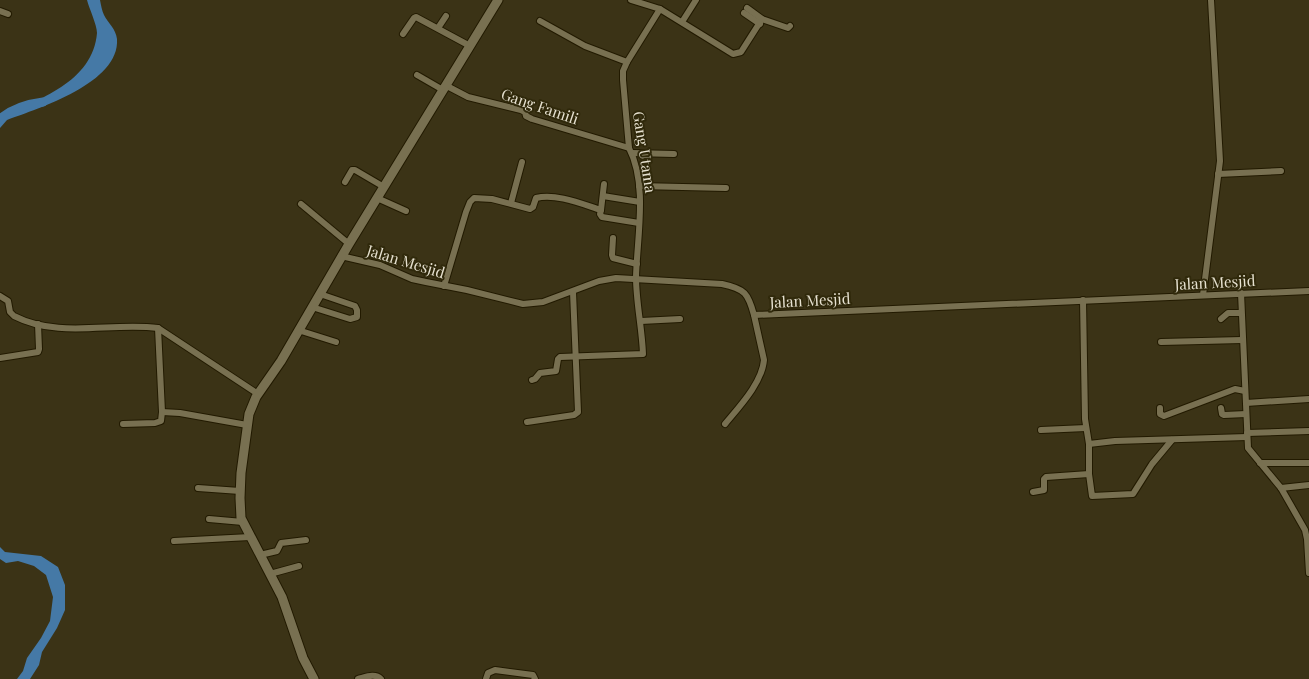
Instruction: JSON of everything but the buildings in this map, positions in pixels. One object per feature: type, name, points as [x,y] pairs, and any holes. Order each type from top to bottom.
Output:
[{"type":"street","points":[[314,679],[305,663],[285,605],[250,537],[240,510],[240,491],[247,425],[251,407],[498,0]]},
{"type":"street","points":[[631,0],[649,3],[731,53],[736,54],[741,52],[761,21]]},
{"type":"street","points":[[682,22],[696,0]]},
{"type":"street","points":[[1203,295],[1220,161],[1211,0]]},
{"type":"street","name":"Gang Utama","points":[[576,356],[643,354],[636,279],[640,202],[639,186],[630,150],[622,80],[627,62],[660,9]]},
{"type":"street","points":[[746,11],[761,21],[788,28],[790,26]]},
{"type":"street","points":[[0,12],[8,14]]},
{"type":"street","points":[[403,34],[416,16],[470,46]]},
{"type":"street","points":[[438,28],[446,16]]},
{"type":"street","points":[[540,21],[585,46],[627,62]]},
{"type":"street","name":"Gang Famili","points":[[417,75],[468,97],[521,110],[532,119],[630,150],[674,154]]},
{"type":"street","points":[[511,203],[522,162]]},
{"type":"street","points":[[345,182],[352,170],[355,170],[384,187]]},
{"type":"street","points":[[1218,174],[1281,171]]},
{"type":"street","points":[[604,184],[600,214],[602,217],[639,223]]},
{"type":"street","points":[[639,186],[726,188]]},
{"type":"street","points":[[603,196],[640,202]]},
{"type":"street","points":[[444,286],[466,212],[472,200],[484,198],[531,208],[536,198],[544,197],[569,200],[601,210]]},
{"type":"street","points":[[377,198],[406,211]]},
{"type":"street","points":[[301,204],[349,244]]},
{"type":"street","points":[[613,238],[613,258],[637,264]]},
{"type":"street","name":"Jalan Mesjid","points":[[342,256],[380,265],[412,279],[529,304],[543,302],[605,279],[722,284],[742,291],[750,298],[754,315],[1309,290]]},
{"type":"street","points":[[527,422],[576,414],[578,408],[573,292]]},
{"type":"street","points":[[1240,293],[1248,448],[1281,488],[1305,530],[1309,573]]},
{"type":"street","points":[[312,307],[350,319],[357,317],[355,306],[320,294]]},
{"type":"street","points":[[0,296],[8,301],[10,312],[14,316],[62,329],[143,326],[158,328],[258,394]]},
{"type":"street","points":[[1083,300],[1086,428],[1092,496],[1132,494],[1152,464],[1172,440]]},
{"type":"street","points":[[1221,319],[1228,313],[1241,313]]},
{"type":"street","points":[[725,424],[744,400],[763,367],[764,360],[754,315]]},
{"type":"street","points":[[641,321],[680,319]]},
{"type":"street","points":[[0,358],[38,352],[38,324]]},
{"type":"street","points":[[123,424],[159,422],[162,418],[158,328]]},
{"type":"street","points":[[298,330],[336,342]]},
{"type":"street","points":[[1161,342],[1242,340]]},
{"type":"street","points":[[532,380],[540,373],[556,371],[558,357],[576,356]]},
{"type":"street","points":[[1160,408],[1160,414],[1164,416],[1236,389],[1245,390]]},
{"type":"street","points":[[1246,403],[1309,400]]},
{"type":"street","points":[[1222,408],[1224,415],[1246,414]]},
{"type":"street","points":[[162,412],[180,413],[247,425]]},
{"type":"street","points":[[1041,430],[1086,428]]},
{"type":"street","points":[[1088,444],[1309,431]]},
{"type":"street","points":[[1260,463],[1309,463]]},
{"type":"street","points":[[1033,492],[1044,490],[1044,479],[1046,477],[1089,474]]},
{"type":"street","points":[[1281,488],[1309,485]]},
{"type":"street","points":[[198,488],[240,491]]},
{"type":"street","points":[[210,519],[243,522]]},
{"type":"street","points":[[174,541],[250,537]]},
{"type":"street","points":[[260,555],[277,551],[281,543],[306,540]]},
{"type":"street","points":[[270,574],[299,566]]},
{"type":"street","points":[[486,679],[488,673],[494,670],[532,675],[534,679]]},
{"type":"street","points":[[358,679],[374,675],[381,679]]},
{"type":"water","points":[[87,0],[100,0],[104,15],[116,35],[114,55],[106,69],[75,92],[7,120],[0,128],[0,117],[31,104],[61,87],[75,77],[86,64],[93,50],[97,33]]},
{"type":"water","points":[[0,547],[5,552],[41,556],[58,567],[65,585],[65,610],[57,628],[42,652],[39,665],[30,679],[17,679],[23,671],[27,658],[50,621],[53,597],[46,575],[34,566],[18,561],[6,563],[0,559]]},
{"type":"waterway","points":[[0,119],[20,107],[43,102]]}]
